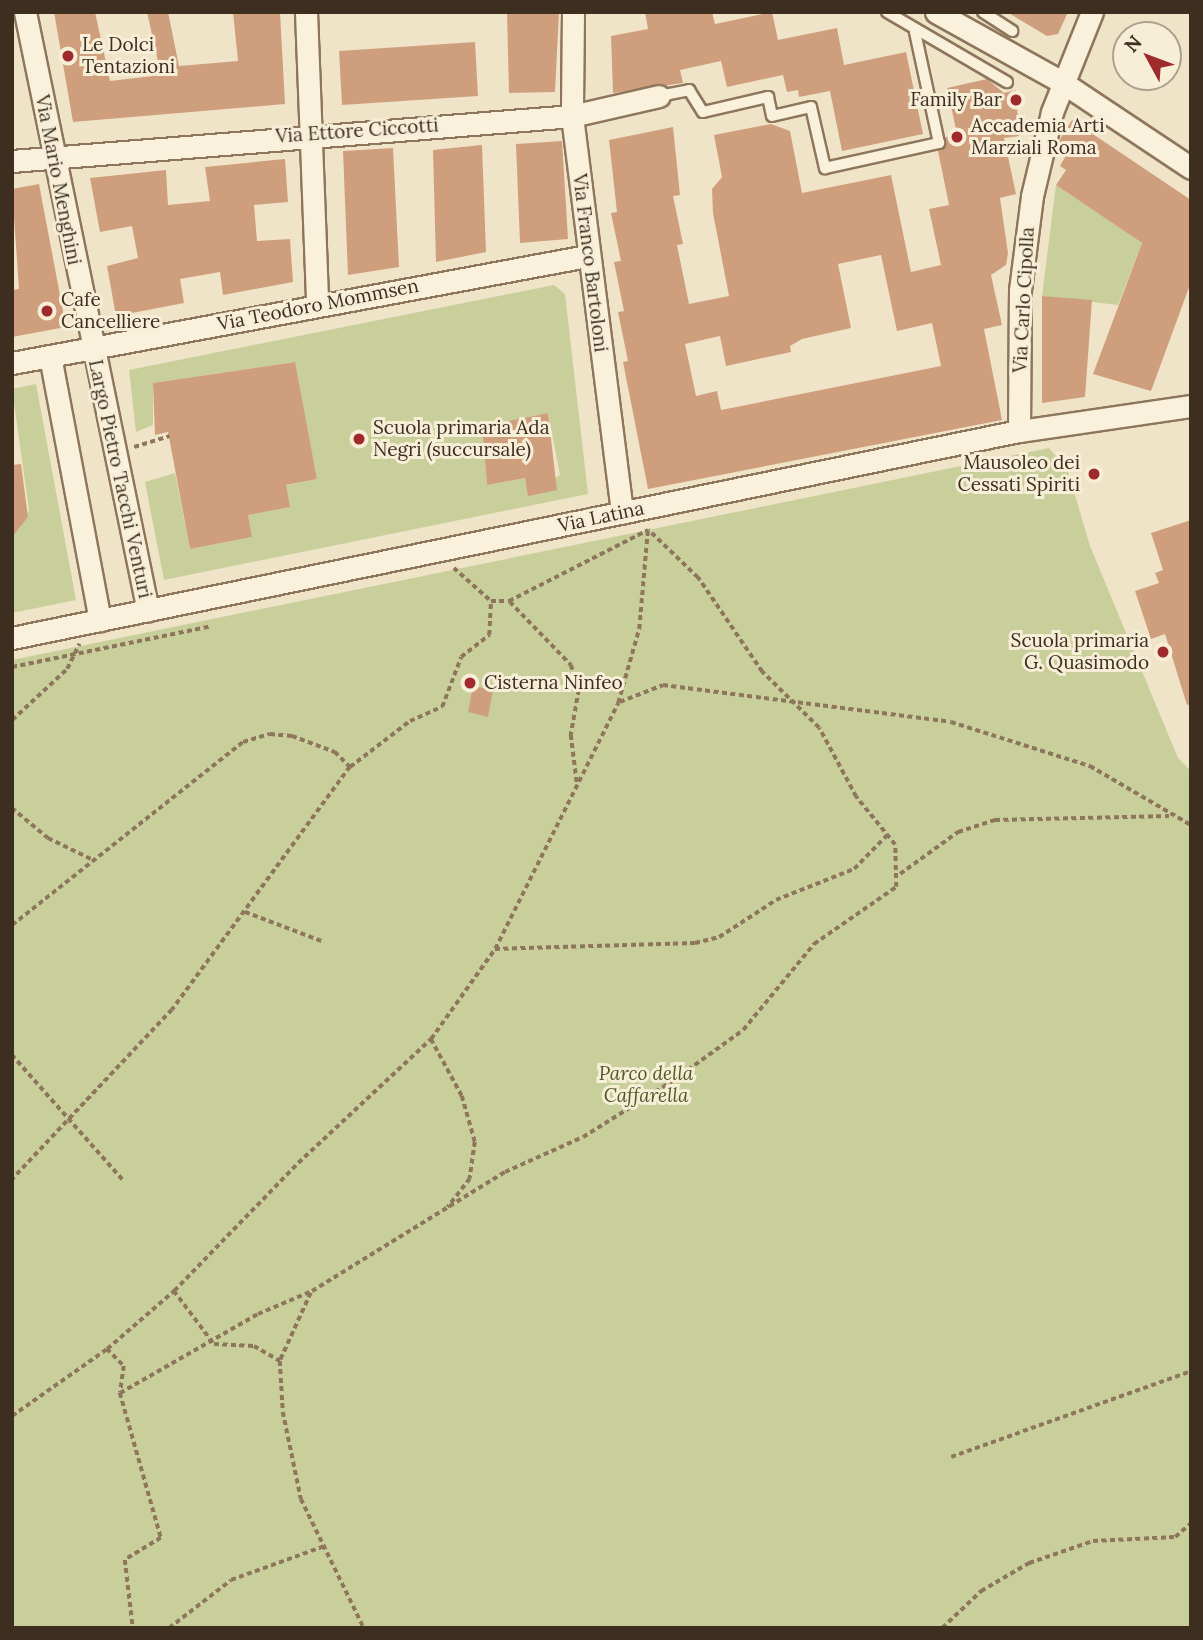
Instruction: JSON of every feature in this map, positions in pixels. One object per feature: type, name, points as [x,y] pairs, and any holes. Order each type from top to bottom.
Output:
[{"type":"street","name":"Via Mario Menghini","points":[[25,12],[91,348]]},
{"type":"street","points":[[306,12],[317,304]]},
{"type":"street","name":"Via Franco Bartoloni","points":[[573,12],[572,117],[587,256],[622,513]]},
{"type":"street","points":[[936,12],[1062,82],[1191,168]]},
{"type":"street","name":"Via Carlo Cipolla","points":[[1019,431],[1026,234],[1062,82],[1092,12]]},
{"type":"street","name":"Via Ettore Ciccotti","points":[[12,161],[311,134],[572,117],[659,96]]},
{"type":"street","name":"Via Teodoro Mommsen","points":[[12,363],[317,304],[587,256]]},
{"type":"street","name":"Largo Pietro Tacchi Venturi","points":[[91,348],[148,611]]},
{"type":"street","points":[[50,356],[100,620]]},
{"type":"street","name":"Via Latina","points":[[12,638],[1019,431],[1191,405]]},
{"type":"lane","points":[[887,12],[915,32],[1007,82]]},
{"type":"lane","points":[[983,12],[1012,31]]},
{"type":"lane","points":[[659,96],[689,90],[703,112],[768,97],[772,116],[811,107],[825,168],[939,143],[915,32]]},
{"type":"path","points":[[114,453],[169,436]]},
{"type":"path","points":[[454,568],[491,601],[509,601],[648,530]]},
{"type":"path","points":[[648,530],[698,578],[762,672],[819,728],[856,797],[888,834],[900,874]]},
{"type":"path","points":[[12,1416],[107,1349],[174,1292],[298,1163],[432,1040],[495,949],[618,703],[639,629],[648,530]]},
{"type":"path","points":[[12,1180],[71,1121],[172,1010],[350,767],[410,721],[442,707],[461,657],[489,635],[491,601]]},
{"type":"path","points":[[509,601],[571,665],[579,690],[570,746],[577,785]]},
{"type":"path","points":[[12,667],[74,658],[211,626]]},
{"type":"path","points":[[12,720],[74,658],[78,647]]},
{"type":"path","points":[[618,703],[663,685],[951,722],[1016,738],[1090,766],[1170,816],[1191,825]]},
{"type":"path","points":[[12,925],[91,859],[243,742],[270,734],[292,736],[335,752],[350,767]]},
{"type":"path","points":[[12,808],[48,838],[91,859]]},
{"type":"path","points":[[120,1393],[214,1344],[258,1314],[312,1291],[505,1172],[583,1138],[743,1030],[804,954],[865,905],[881,902],[900,874],[958,832],[995,820],[1170,816]]},
{"type":"path","points":[[495,949],[695,943],[719,937],[776,900],[854,869],[888,834]]},
{"type":"path","points":[[245,912],[324,942]]},
{"type":"path","points":[[432,1040],[462,1096],[475,1142],[470,1179],[444,1212]]},
{"type":"path","points":[[12,1055],[123,1180]]},
{"type":"path","points":[[312,1291],[280,1361],[283,1412],[301,1499],[364,1628]]},
{"type":"path","points":[[174,1292],[214,1344],[254,1346],[280,1361]]},
{"type":"path","points":[[107,1349],[124,1366],[120,1393],[161,1538],[125,1560],[133,1628]]},
{"type":"path","points":[[951,1457],[1191,1371]]},
{"type":"path","points":[[942,1628],[1001,1575],[1029,1563],[1093,1541],[1175,1537],[1191,1523]]},
{"type":"path","points":[[169,1628],[231,1580],[326,1546]]},
{"type":"green space","points":[[1056,185],[1142,243],[1118,305],[1042,296]]},
{"type":"green space","name":"Scuola primaria Ada Negri (succursale)","points":[[554,285],[565,294],[588,494],[164,580],[145,482],[175,473],[190,549],[252,537],[236,452],[263,490],[317,479],[294,362],[153,383],[153,425],[136,432],[129,370]],"holes":[[[548,413],[560,475],[529,495],[525,478],[487,485],[482,426]]]},
{"type":"green space","points":[[36,384],[76,600],[12,613],[12,527],[23,523],[29,510],[12,389]]},
{"type":"green space","name":"Parco della Caffarella","points":[[1049,448],[1067,468],[1090,546],[1178,758],[1191,771],[1191,1628],[12,1628],[12,660]]},
{"type":"building","points":[[54,12],[95,12],[110,81],[161,75],[147,12],[168,12],[179,66],[238,61],[233,12],[280,12],[285,104],[73,122]]},
{"type":"building","points":[[507,12],[559,12],[555,92],[509,93]]},
{"type":"building","points":[[645,12],[712,12],[715,24],[772,12],[778,40],[837,28],[844,65],[906,52],[923,134],[842,151],[830,91],[799,97],[798,90],[787,92],[783,75],[727,87],[721,61],[680,70],[683,83],[613,93],[611,36],[648,29]]},
{"type":"building","points":[[1007,12],[1068,12],[1058,34],[1047,36]]},
{"type":"building","points":[[475,42],[478,96],[342,105],[339,51]]},
{"type":"building","points":[[987,79],[1004,93],[1016,90],[1019,136],[1004,138],[1016,194],[1000,198],[1008,253],[1006,265],[991,275],[1002,325],[984,329],[1002,420],[648,489],[623,362],[628,361],[618,312],[624,311],[614,262],[621,261],[611,213],[617,212],[609,140],[673,127],[680,195],[673,196],[683,244],[677,245],[689,304],[729,296],[713,213],[712,189],[722,177],[714,135],[771,124],[790,131],[802,193],[891,175],[911,272],[941,265],[929,209],[949,205],[938,151],[946,137],[957,134],[947,88]],"holes":[[[881,255],[897,331],[932,323],[941,366],[721,410],[717,391],[696,396],[685,344],[720,336],[726,366],[791,352],[790,346],[802,339],[851,328],[838,264]]]},
{"type":"building","points":[[1072,120],[1191,200],[1191,282],[1151,391],[1093,374],[1142,243],[1056,185],[1066,170],[1060,166],[1065,157],[1059,141]]},
{"type":"building","points":[[562,141],[568,239],[520,243],[516,144]]},
{"type":"building","points":[[482,145],[486,252],[436,262],[433,150]]},
{"type":"building","points":[[393,148],[399,267],[348,275],[343,151]]},
{"type":"building","points":[[285,159],[288,202],[254,205],[257,241],[290,239],[293,282],[223,295],[220,272],[180,279],[184,303],[116,316],[107,266],[138,258],[132,226],[100,232],[90,178],[166,170],[168,205],[210,201],[205,167]]},
{"type":"building","points":[[39,184],[66,327],[12,337],[12,290],[19,289],[12,189]]},
{"type":"building","points":[[1042,296],[1092,300],[1085,397],[1042,403]]},
{"type":"building","points":[[295,362],[317,479],[286,485],[290,507],[248,515],[252,537],[190,549],[168,432],[155,435],[153,383]]},
{"type":"building","points":[[548,413],[557,490],[528,496],[525,478],[487,485],[482,426]]},
{"type":"building","points":[[21,464],[28,517],[12,537],[12,465]]},
{"type":"building","points":[[1191,520],[1191,704],[1187,705],[1165,634],[1151,639],[1135,591],[1159,583],[1155,573],[1163,570],[1151,533]]},
{"type":"building","points":[[473,686],[493,690],[488,717],[468,712]]},
{"type":"place","name":"Le Dolci Tentazioni","points":[[68,56]]},
{"type":"place","name":"Family Bar","points":[[1016,100]]},
{"type":"place","name":"Accademia Arti Marziali Roma","points":[[957,137]]},
{"type":"place","name":"Cafe Cancelliere","points":[[47,311]]},
{"type":"place","name":"Scuola primaria Ada Negri (succursale)","points":[[359,439]]},
{"type":"place","name":"Mausoleo dei Cessati Spiriti","points":[[1094,474]]},
{"type":"place","name":"Scuola primaria G. Quasimodo","points":[[1163,652]]},
{"type":"place","name":"Cisterna Ninfeo","points":[[470,683]]}]
